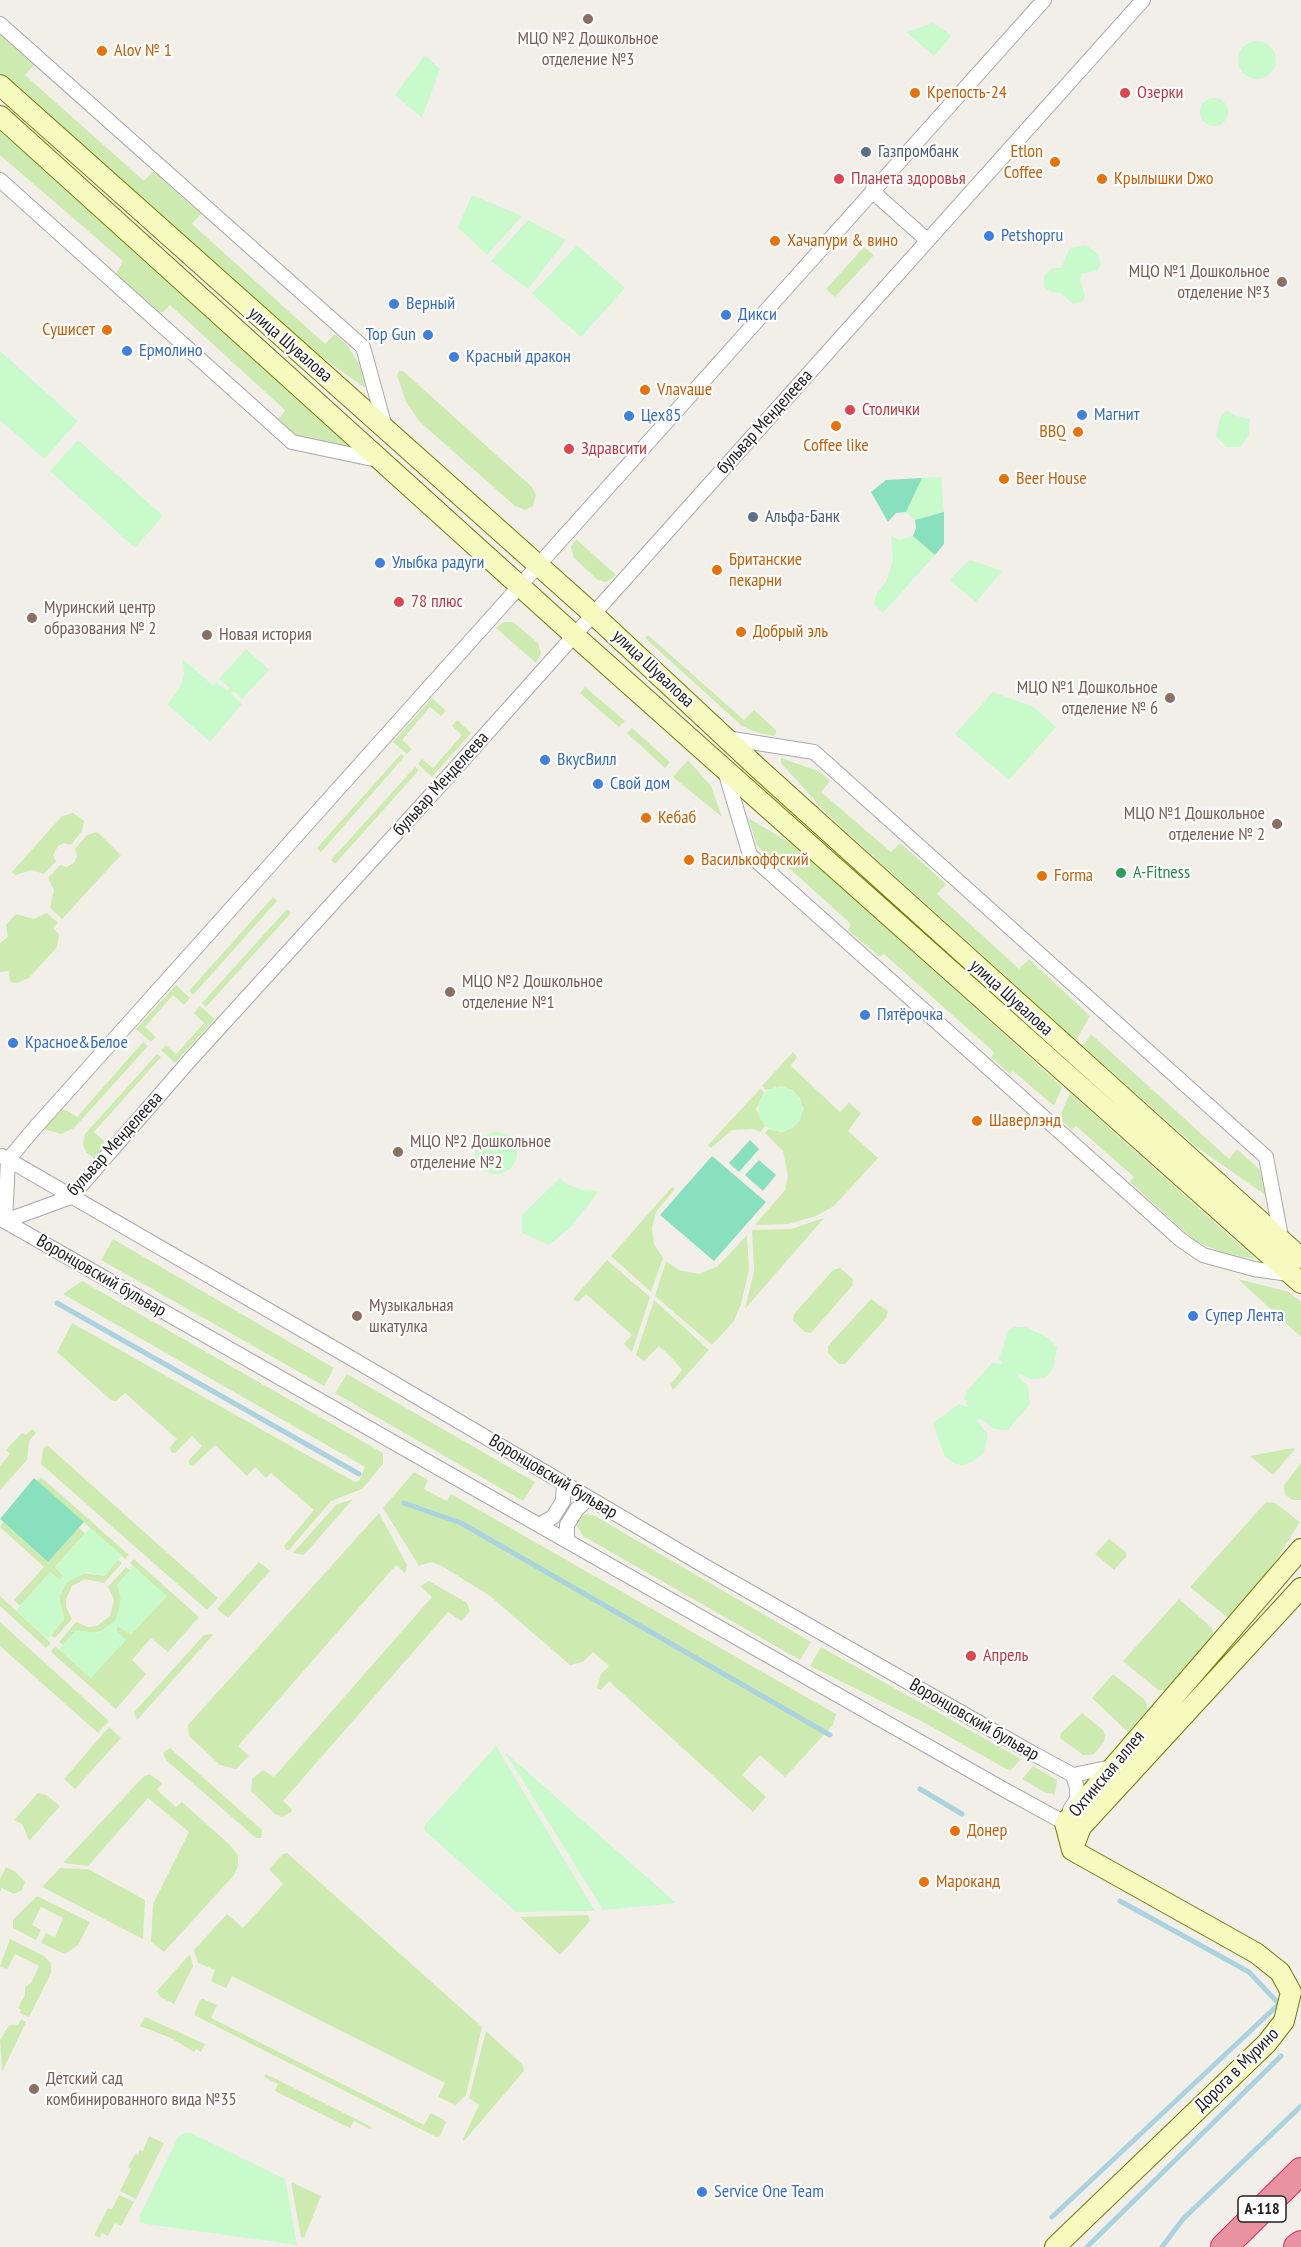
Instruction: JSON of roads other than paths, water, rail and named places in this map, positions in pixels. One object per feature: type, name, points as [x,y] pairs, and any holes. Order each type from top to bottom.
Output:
[{"type":"highway","name":"А-118","points":[[1224,2247],[1301,2171]]},
{"type":"highway","name":"А-118","points":[[1298,2247],[1301,2244]]},
{"type":"street","points":[[2,1219],[4,1158],[1044,0]]},
{"type":"street","name":"бульвар Менделеева","points":[[2,1219],[71,1197],[190,1060],[593,615],[1143,0]]},
{"type":"street","points":[[0,24],[363,348],[385,429]]},
{"type":"street","name":"улица Шувалова","points":[[0,85],[538,565],[1282,1242],[1297,1272]]},
{"type":"street","name":"улица Шувалова","points":[[0,116],[725,771],[1297,1272]]},
{"type":"street","points":[[0,180],[292,442],[384,462]]},
{"type":"street","points":[[872,191],[927,240]]},
{"type":"street","points":[[726,738],[814,752],[1266,1157],[1282,1242]]},
{"type":"street","points":[[725,771],[750,855],[1163,1225],[1203,1255],[1254,1269],[1297,1272]]},
{"type":"street","name":"Воронцовский бульвар","points":[[4,1158],[589,1498],[1073,1775]]},
{"type":"street","name":"Воронцовский бульвар","points":[[2,1219],[567,1541],[1066,1821]]},
{"type":"street","points":[[539,1525],[553,1517],[563,1501],[564,1483]]},
{"type":"street","points":[[567,1541],[567,1525],[577,1509],[589,1498]]},
{"type":"street","name":"Охтинская аллея","points":[[1066,1821],[1301,1549]]},
{"type":"street","name":"Охтинская аллея","points":[[1066,1821],[1301,1588]]},
{"type":"street","points":[[1066,1821],[1062,1814],[1071,1809],[1077,1799],[1073,1775],[1112,1767]]},
{"type":"street","name":"Охтинская аллея","points":[[1066,1821],[1072,1850]]},
{"type":"street","name":"Дорога в Мурино","points":[[1055,2247],[1268,2043],[1284,2021],[1290,1992],[1280,1972],[1256,1953],[1072,1850]]},
{"type":"waterway","points":[[57,1303],[359,1474]]},
{"type":"waterway","points":[[404,1503],[461,1523],[830,1735]]},
{"type":"waterway","points":[[920,1789],[962,1814]]},
{"type":"waterway","points":[[1052,2217],[1279,2004],[1249,1972],[1120,1901]]},
{"type":"waterway","points":[[1087,2247],[1281,2056]]},
{"type":"waterway","points":[[1162,2247],[1183,2219],[1301,2106]]},
{"type":"place","name":"МЦО №2 Дошкольное отделение №3","points":[[588,19]]},
{"type":"place","name":"Alov № 1","points":[[102,51]]},
{"type":"place","name":"Крепость-24","points":[[915,93]]},
{"type":"place","name":"Озерки","points":[[1125,93]]},
{"type":"place","name":"Газпромбанк","points":[[866,152]]},
{"type":"place","name":"Etlon Coffee","points":[[1055,162]]},
{"type":"place","name":"Планета здоровья","points":[[839,179]]},
{"type":"place","name":"Крылышки Dжо","points":[[1102,179]]},
{"type":"place","name":"Petshopru","points":[[989,236]]},
{"type":"place","name":"Хачапури & вино","points":[[775,241]]},
{"type":"place","name":"МЦО №1 Дошкольное отделение №3","points":[[1282,282]]},
{"type":"place","name":"Верный","points":[[394,304]]},
{"type":"place","name":"Дикси","points":[[726,315]]},
{"type":"place","name":"Сушисет","points":[[107,330]]},
{"type":"place","name":"Top Gun","points":[[428,335]]},
{"type":"place","name":"Ермолино","points":[[127,351]]},
{"type":"place","name":"Красный дракон","points":[[454,357]]},
{"type":"place","name":"Vлаvаше","points":[[645,390]]},
{"type":"place","name":"Столички","points":[[850,410]]},
{"type":"place","name":"Магнит","points":[[1082,415]]},
{"type":"place","name":"Цех85","points":[[629,416]]},
{"type":"place","name":"Coffee like","points":[[836,426]]},
{"type":"place","name":"BBQ","points":[[1078,432]]},
{"type":"place","name":"Здравсити","points":[[569,449]]},
{"type":"place","name":"Beer House","points":[[1004,479]]},
{"type":"place","name":"Альфа-Банк","points":[[753,517]]},
{"type":"place","name":"Улыбка радуги","points":[[380,563]]},
{"type":"place","name":"Британские пекарни","points":[[717,570]]},
{"type":"place","name":"78 плюс","points":[[399,602]]},
{"type":"place","name":"Муринский центр образования № 2","points":[[32,618]]},
{"type":"place","name":"Добрый эль","points":[[741,632]]},
{"type":"place","name":"Новая история","points":[[207,635]]},
{"type":"place","name":"МЦО №1 Дошкольное отделение № 6","points":[[1170,698]]},
{"type":"place","name":"ВкусВилл","points":[[545,760]]},
{"type":"place","name":"Свой дом","points":[[598,784]]},
{"type":"place","name":"Кебаб","points":[[646,818]]},
{"type":"place","name":"МЦО №1 Дошкольное отделение № 2","points":[[1277,824]]},
{"type":"place","name":"Василькоффский","points":[[689,860]]},
{"type":"place","name":"A-Fitness","points":[[1121,873]]},
{"type":"place","name":"Forma","points":[[1042,876]]},
{"type":"place","name":"МЦО №2 Дошкольное отделение №1","points":[[450,992]]},
{"type":"place","name":"Пятёрочка","points":[[865,1015]]},
{"type":"place","name":"Красное&Белое","points":[[13,1043]]},
{"type":"place","name":"Шаверлэнд","points":[[977,1121]]},
{"type":"place","name":"МЦО №2 Дошкольное отделение №2","points":[[398,1152]]},
{"type":"place","name":"Музыкальная шкатулка","points":[[357,1316]]},
{"type":"place","name":"Супер Лента","points":[[1193,1316]]},
{"type":"place","name":"Апрель","points":[[971,1656]]},
{"type":"place","name":"Донер","points":[[955,1831]]},
{"type":"place","name":"Мароканд","points":[[924,1882]]},
{"type":"place","name":"Детский сад комбинированного вида №35","points":[[34,2089]]},
{"type":"place","name":"Service One Team","points":[[702,2192]]}]
